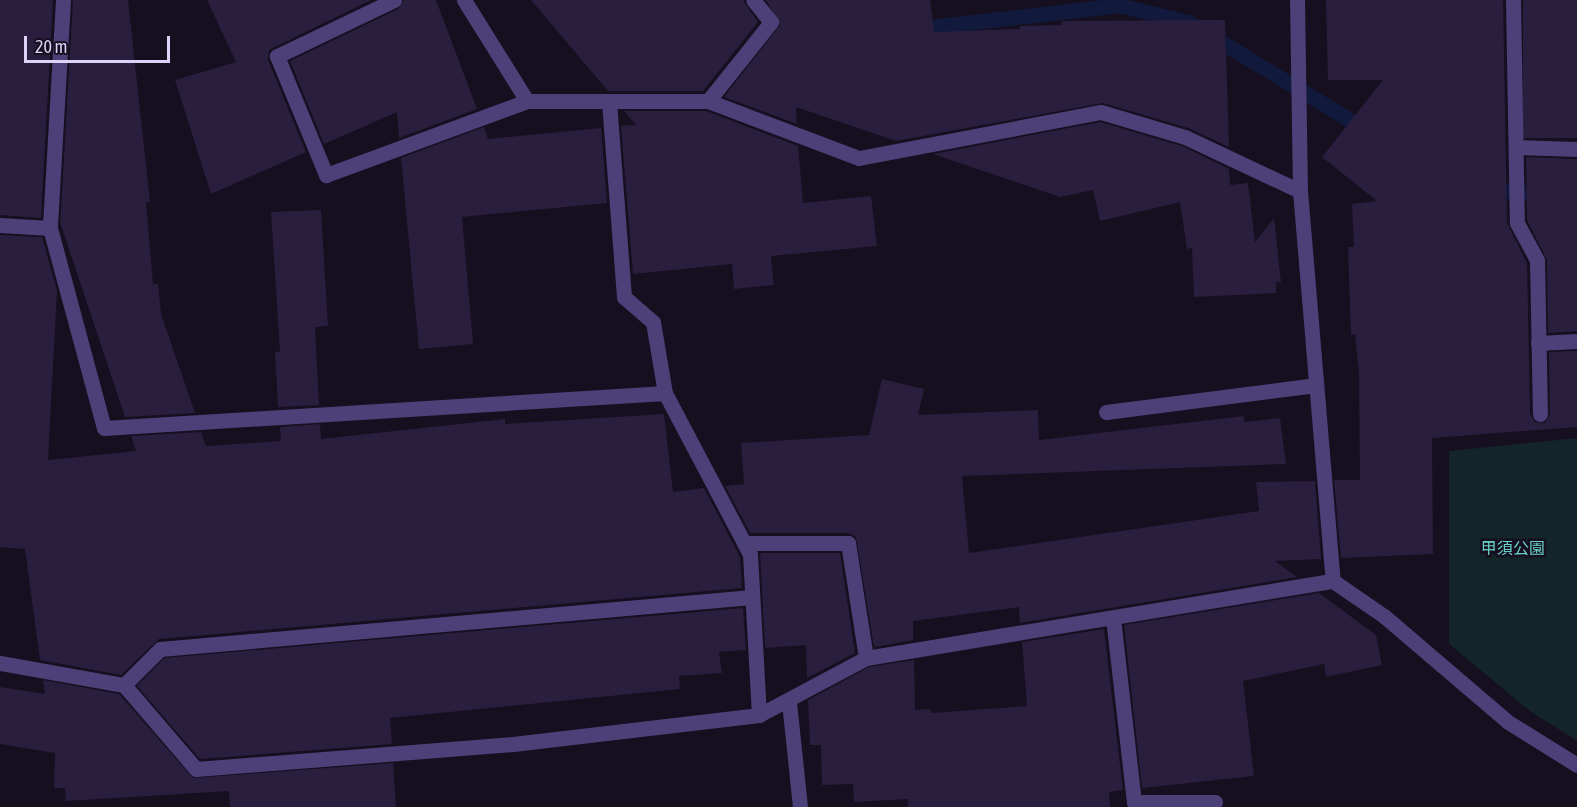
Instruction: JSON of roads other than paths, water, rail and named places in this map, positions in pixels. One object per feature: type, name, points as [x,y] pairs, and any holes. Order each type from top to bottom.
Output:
[{"type":"street","points":[[63,0],[50,228],[104,428],[665,393]]},
{"type":"street","points":[[394,0],[277,56],[326,175],[527,101],[708,101],[859,158],[1101,112],[1185,137],[1300,191]]},
{"type":"street","points":[[464,0],[527,101]]},
{"type":"street","points":[[708,101],[771,22],[753,0]]},
{"type":"street","points":[[1297,0],[1300,191],[1333,581]]},
{"type":"street","points":[[1513,0],[1517,223],[1536,260],[1540,414]]},
{"type":"street","points":[[609,102],[624,297],[653,322],[665,393],[750,554],[759,715]]},
{"type":"street","points":[[1516,147],[1577,149]]},
{"type":"street","points":[[0,225],[50,228]]},
{"type":"street","points":[[1539,343],[1577,341]]},
{"type":"street","points":[[1106,412],[1316,385]]},
{"type":"street","points":[[744,543],[848,543],[866,658]]},
{"type":"street","points":[[0,663],[124,685],[196,769],[513,744],[759,715],[789,702],[866,658],[1333,581],[1384,616],[1508,722],[1577,765]]},
{"type":"street","points":[[124,685],[160,649],[752,597]]},
{"type":"street","points":[[1113,618],[1134,802],[1215,802]]},
{"type":"street","points":[[789,702],[800,807]]},
{"type":"waterway","points":[[913,29],[1119,5],[1188,22],[1368,131]]},
{"type":"waterway","points":[[1486,190],[1577,195]]},
{"type":"park label","name":"甲須公園","points":[[1513,548]]}]
